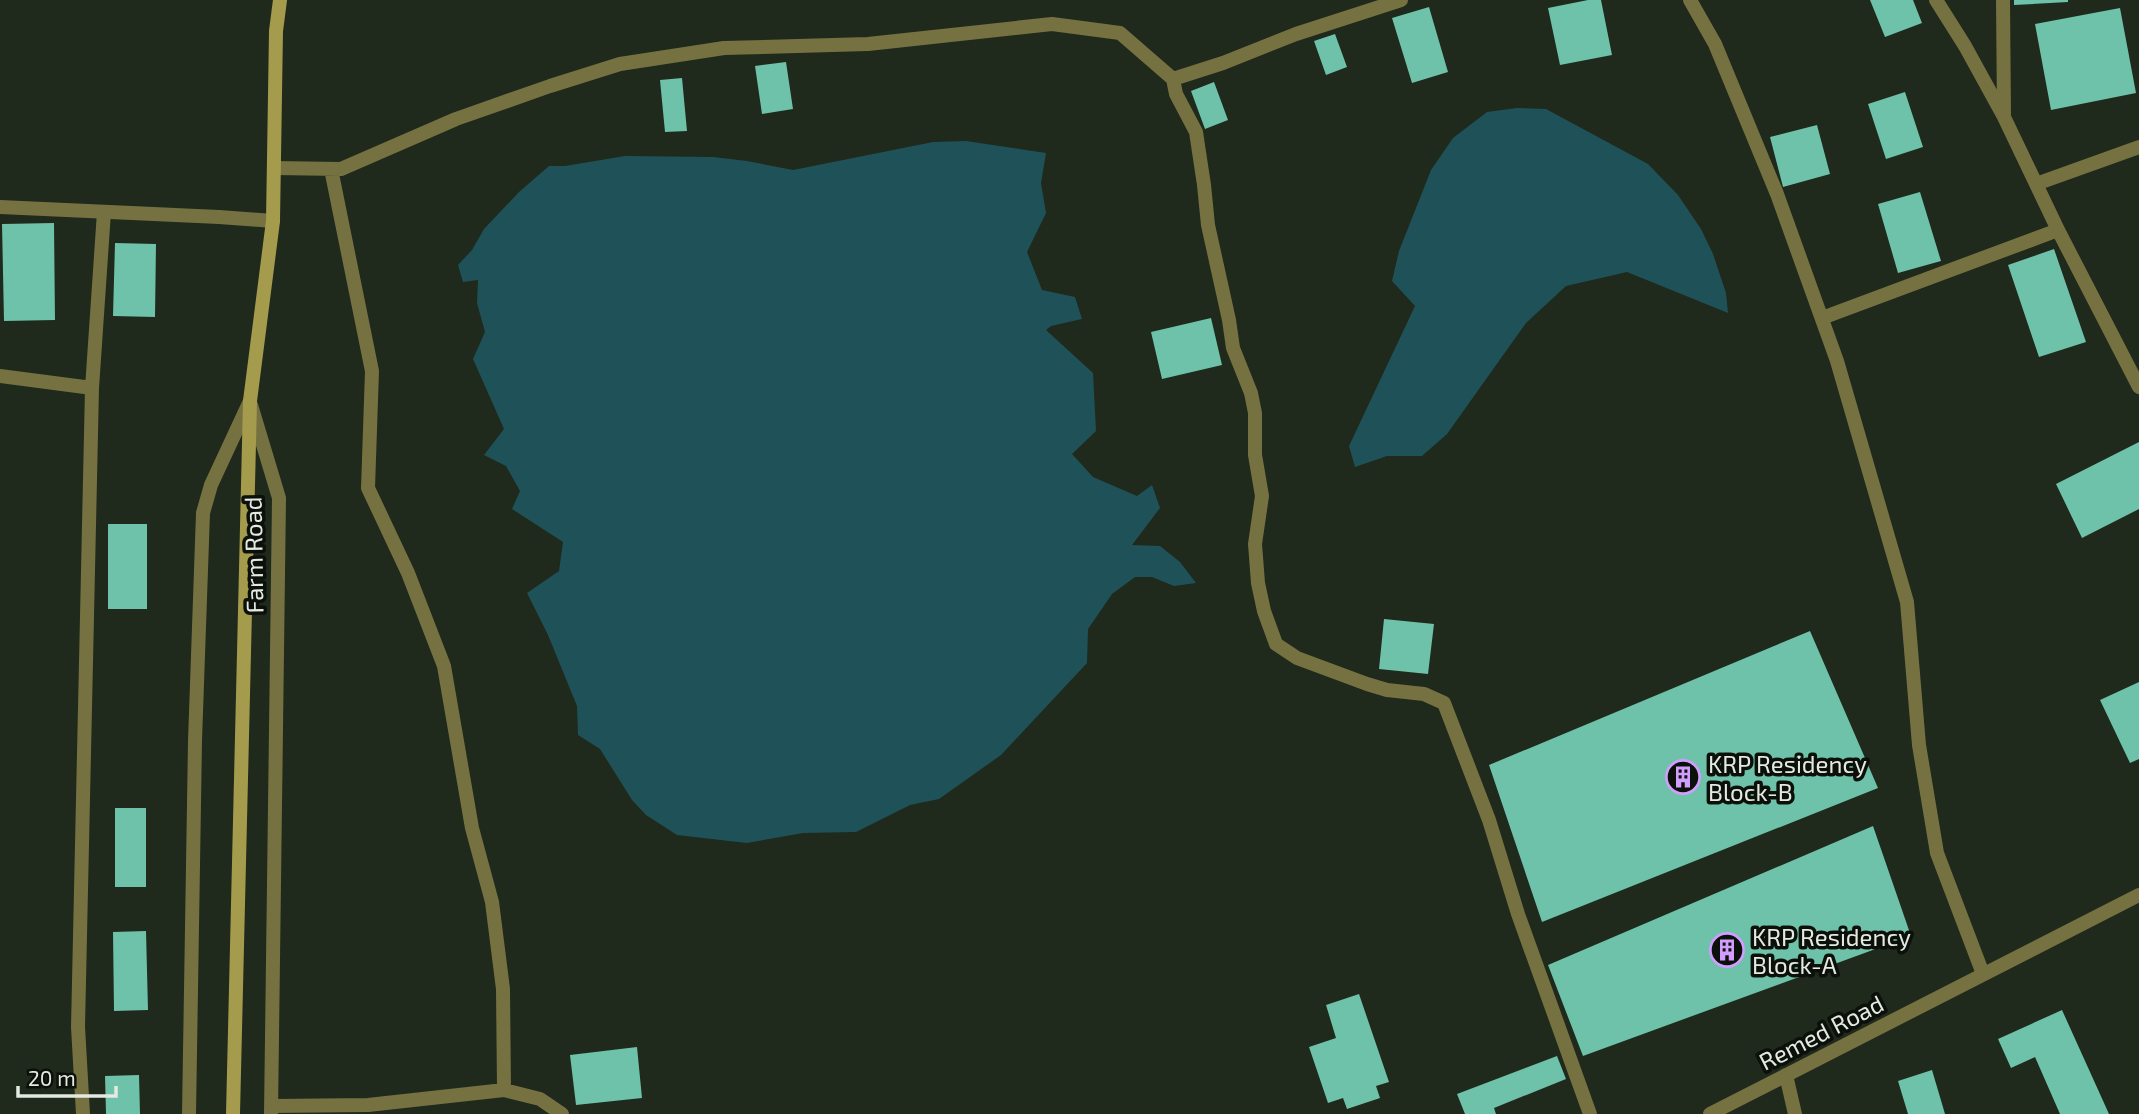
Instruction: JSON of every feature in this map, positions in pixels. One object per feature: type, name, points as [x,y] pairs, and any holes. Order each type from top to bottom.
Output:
[{"type":"main road","name":"Farm Road","points":[[250,401],[273,221],[276,32],[281,0]]},
{"type":"main road","points":[[233,1114],[250,401]]},
{"type":"street","points":[[1173,79],[1223,63],[1296,34],[1401,0]]},
{"type":"street","points":[[1690,0],[1715,44],[1777,194],[1837,362],[1907,602],[1919,745],[1937,853],[1983,974]]},
{"type":"street","points":[[1936,0],[2004,117],[2058,230],[2139,387]]},
{"type":"street","points":[[2003,0],[2004,117]]},
{"type":"street","points":[[274,168],[341,169],[456,119],[620,64],[724,48],[868,44],[1052,24],[1120,33],[1173,79],[1176,94],[1196,132],[1208,225],[1233,348],[1251,393],[1255,413],[1255,455],[1262,496],[1255,544],[1258,583],[1264,611],[1276,644],[1297,658],[1367,684],[1387,690],[1424,694],[1444,703],[1489,820],[1518,914],[1590,1114]]},
{"type":"street","points":[[2036,184],[2139,148]]},
{"type":"street","points":[[331,169],[372,371],[368,488],[408,573],[444,666],[472,828],[492,902],[503,989],[504,1090]]},
{"type":"street","points":[[0,207],[273,221]]},
{"type":"street","points":[[83,1114],[78,1027],[92,388],[104,212]]},
{"type":"street","points":[[1822,318],[2058,230]]},
{"type":"street","points":[[0,376],[92,388]]},
{"type":"street","points":[[189,1114],[195,741],[203,513],[211,485],[250,401]]},
{"type":"street","name":"Farm Road","points":[[250,401],[279,498],[272,1110]]},
{"type":"street","name":"Remed Road","points":[[1710,1114],[2139,895]]},
{"type":"street","points":[[1786,1075],[1794,1114]]},
{"type":"street","points":[[272,1110],[368,1105],[504,1090],[540,1099],[562,1114]]},
{"type":"water","points":[[1517,108],[1546,109],[1648,164],[1678,195],[1701,229],[1726,293],[1728,313],[1627,272],[1566,286],[1526,323],[1447,434],[1422,456],[1387,456],[1355,467],[1349,446],[1415,306],[1392,281],[1399,251],[1431,170],[1453,138],[1487,112]]},
{"type":"water","points":[[966,141],[1046,153],[1041,183],[1046,213],[1027,252],[1042,290],[1075,297],[1082,319],[1051,326],[1046,330],[1093,373],[1096,431],[1072,454],[1093,477],[1137,496],[1152,485],[1160,508],[1132,545],[1160,546],[1180,562],[1196,583],[1174,586],[1152,577],[1135,577],[1112,594],[1088,629],[1087,663],[1001,755],[939,799],[910,805],[856,832],[803,833],[747,843],[677,835],[646,815],[632,800],[600,749],[578,735],[577,706],[548,635],[527,593],[559,571],[563,542],[512,509],[520,491],[506,466],[484,455],[504,429],[473,359],[485,332],[477,303],[478,280],[463,282],[458,265],[472,250],[484,229],[519,192],[549,166],[625,156],[713,157],[793,170],[933,142]]},
{"type":"building","points":[[1601,0],[1612,55],[1560,65],[1548,8]]},
{"type":"building","points":[[1870,0],[1913,0],[1922,23],[1885,37]]},
{"type":"building","points":[[2014,0],[2068,0],[2068,2],[2014,5]]},
{"type":"building","points":[[1429,7],[1448,72],[1412,83],[1392,18]]},
{"type":"building","points":[[2120,8],[2136,93],[2051,110],[2035,24]]},
{"type":"building","points":[[1335,34],[1347,67],[1326,75],[1314,41]]},
{"type":"building","points":[[786,62],[793,109],[762,114],[755,66]]},
{"type":"building","points":[[682,78],[687,131],[665,132],[660,80]]},
{"type":"building","points":[[1214,82],[1228,120],[1205,129],[1191,91]]},
{"type":"building","points":[[1905,92],[1923,147],[1886,159],[1868,104]]},
{"type":"building","points":[[1817,125],[1830,174],[1783,187],[1770,137]]},
{"type":"building","points":[[1920,192],[1941,261],[1898,273],[1878,204]]},
{"type":"building","points":[[54,223],[55,320],[4,321],[2,224]]},
{"type":"building","points":[[115,243],[156,244],[155,317],[113,316]]},
{"type":"building","points":[[2054,249],[2086,342],[2039,357],[2008,265]]},
{"type":"building","points":[[1211,318],[1222,365],[1162,379],[1151,332]]},
{"type":"building","points":[[2139,442],[2139,509],[2082,538],[2056,484]]},
{"type":"building","points":[[108,524],[147,524],[147,609],[108,609]]},
{"type":"building","points":[[1384,619],[1434,624],[1428,674],[1379,669]]},
{"type":"building","name":"KRP Residency Block-B","points":[[1810,631],[1878,788],[1542,922],[1489,765]]},
{"type":"building","points":[[2139,682],[2139,759],[2130,763],[2100,700]]},
{"type":"building","points":[[115,808],[146,808],[146,887],[115,887]]},
{"type":"building","name":"KRP Residency Block-A","points":[[1873,826],[1911,936],[1583,1056],[1548,965]]},
{"type":"building","points":[[146,931],[148,1010],[114,1011],[113,932]]},
{"type":"building","points":[[1359,994],[1389,1082],[1376,1086],[1380,1098],[1347,1109],[1343,1098],[1328,1103],[1309,1047],[1336,1038],[1326,1005]]},
{"type":"building","points":[[2062,1010],[2109,1114],[2060,1114],[2035,1057],[2011,1068],[1998,1039]]},
{"type":"building","points":[[637,1047],[642,1098],[576,1105],[570,1055]]},
{"type":"building","points":[[1557,1056],[1566,1079],[1494,1108],[1496,1114],[1465,1114],[1457,1094]]},
{"type":"building","points":[[1932,1070],[1945,1114],[1908,1114],[1898,1081]]},
{"type":"building","points":[[139,1075],[140,1114],[106,1114],[105,1076]]},
{"type":"place","name":"KRP Residency Block-B","points":[[1683,777]]},
{"type":"place","name":"KRP Residency Block-A","points":[[1727,950]]}]
